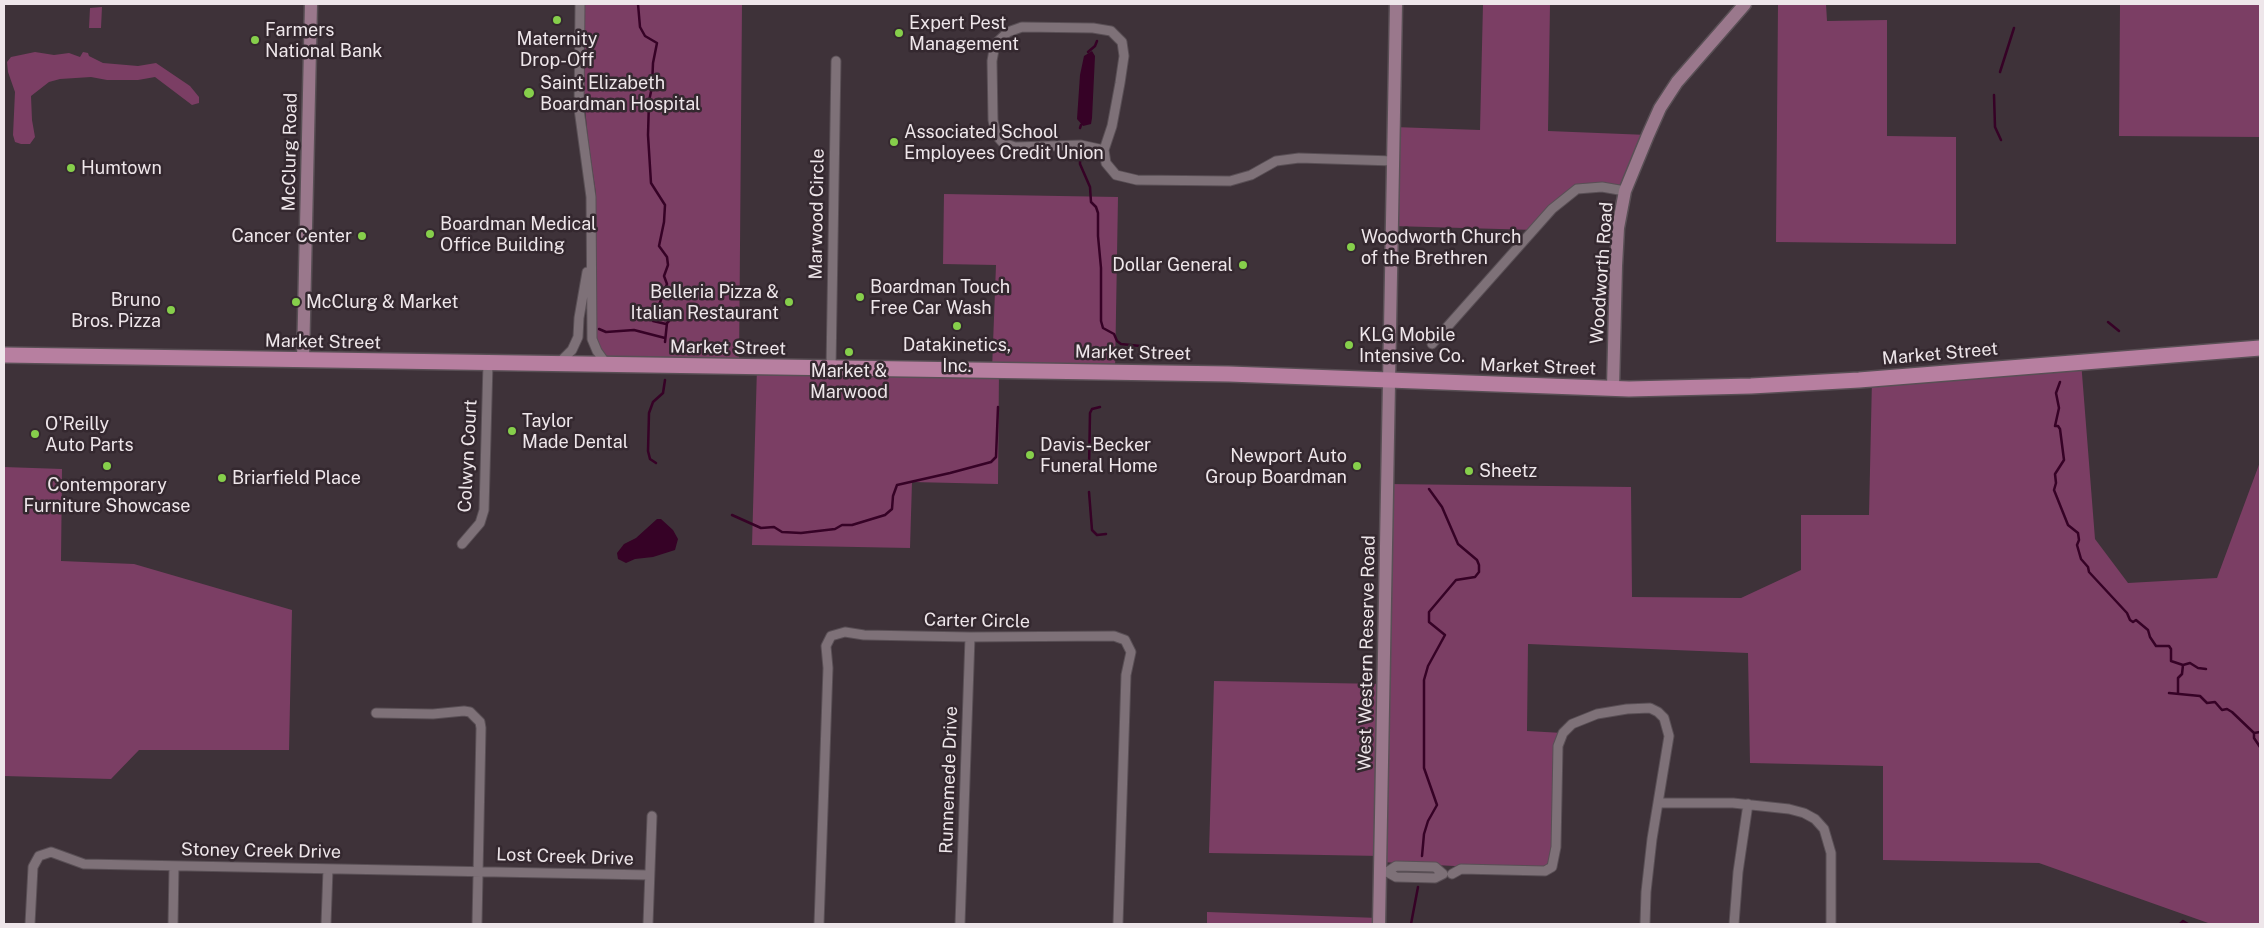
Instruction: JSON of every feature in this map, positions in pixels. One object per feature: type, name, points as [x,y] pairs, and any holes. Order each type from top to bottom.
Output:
[{"type":"main road","name":"McClurg Road","points":[[303,360],[311,4]]},
{"type":"main road","name":"West Western Reserve Road","points":[[1379,924],[1384,872],[1389,381],[1396,4]]},
{"type":"main road","name":"Woodworth Road","points":[[1613,388],[1618,228],[1625,191],[1660,108],[1676,82],[1746,4]]},
{"type":"main road","name":"Market Street","points":[[4,355],[1229,374],[1613,388],[1751,386],[1834,381],[2260,348]]},
{"type":"street","points":[[580,4],[579,109],[591,197],[592,339],[597,351],[608,365]]},
{"type":"street","points":[[1104,150],[1081,145],[1015,147],[1003,143],[996,135],[993,120],[992,61],[995,44],[1008,32],[1022,27],[1093,28],[1111,31],[1122,42],[1124,56],[1120,83],[1112,126],[1104,150],[1106,164],[1116,175],[1137,180],[1156,181],[1230,181],[1251,176],[1276,160],[1299,158],[1394,161]]},
{"type":"street","name":"Marwood Circle","points":[[831,368],[836,61]]},
{"type":"street","name":"Woodworth Road","points":[[1432,344],[1552,209],[1576,189],[1602,187],[1625,191]]},
{"type":"street","points":[[558,364],[572,350],[578,337],[583,290],[590,257]]},
{"type":"street","name":"Colwyn Court","points":[[462,544],[480,523],[484,510],[488,363]]},
{"type":"street","name":"Carter Circle","points":[[819,924],[828,668],[827,641],[831,636],[845,632],[864,635],[970,637],[1114,636],[1125,640],[1130,647],[1130,657],[1126,675],[1118,924]]},
{"type":"street","name":"Runnemede Drive","points":[[960,924],[970,637]]},
{"type":"street","points":[[1452,874],[1461,869],[1545,871],[1552,867],[1556,847],[1558,746],[1563,733],[1582,718],[1597,714],[1642,708],[1658,712],[1664,718],[1668,736],[1648,874],[1645,924]]},
{"type":"street","points":[[376,713],[433,714],[464,711],[470,712],[480,722],[477,924]]},
{"type":"street","points":[[1659,803],[1748,804],[1804,813],[1815,819],[1824,829],[1829,840],[1831,853],[1831,924]]},
{"type":"street","points":[[1734,924],[1738,872],[1748,804]]},
{"type":"street","name":"Lost Creek Drive","points":[[648,924],[652,816]]},
{"type":"street","name":"Stoney Creek Drive","points":[[30,924],[33,867],[39,856],[45,853],[53,853],[84,864],[479,871]]},
{"type":"street","points":[[173,924],[174,866]]},
{"type":"street","points":[[1396,866],[1435,867],[1443,874],[1435,878],[1396,877],[1384,872],[1396,866]]},
{"type":"street","points":[[326,924],[328,869]]},
{"type":"street","name":"Lost Creek Drive","points":[[479,871],[649,875]]},
{"type":"shaded area","points":[[583,4],[742,4],[739,367],[607,365],[594,337],[596,194],[583,86]]},
{"type":"shaded area","points":[[1483,4],[1550,4],[1548,131],[1648,135],[1625,191],[1577,189],[1535,230],[1392,226],[1394,127],[1480,130]]},
{"type":"shaded area","points":[[1778,4],[1826,4],[1827,21],[1887,20],[1887,136],[1956,137],[1956,244],[1776,242]]},
{"type":"shaded area","points":[[2120,4],[2260,4],[2260,137],[2119,136]]},
{"type":"shaded area","points":[[102,7],[101,28],[89,28],[90,8]]},
{"type":"shaded area","points":[[1092,51],[1095,56],[1092,118],[1091,124],[1083,126],[1077,119],[1080,75],[1084,56]]},
{"type":"shaded area","points":[[35,52],[54,55],[69,53],[80,57],[83,52],[88,53],[89,56],[103,63],[138,66],[156,63],[190,86],[199,97],[199,103],[192,105],[155,77],[138,80],[107,80],[91,77],[60,79],[49,82],[31,96],[35,137],[30,144],[21,144],[15,142],[13,135],[15,92],[8,72],[7,62],[11,57]]},
{"type":"shaded area","points":[[944,194],[1118,197],[1115,372],[999,370],[998,484],[912,482],[910,548],[752,545],[757,367],[992,370],[996,265],[943,264]]},
{"type":"shaded area","points":[[2081,361],[2095,539],[2128,583],[2217,578],[2260,462],[2260,924],[2211,924],[2039,863],[1883,860],[1883,766],[1750,763],[1748,653],[1528,644],[1527,731],[1563,733],[1558,746],[1555,859],[1545,871],[1381,862],[1381,856],[1209,853],[1214,681],[1384,684],[1387,484],[1631,487],[1632,597],[1741,598],[1801,570],[1801,515],[1869,515],[1872,379]]},
{"type":"shaded area","points":[[4,467],[62,469],[61,561],[134,564],[292,610],[289,750],[139,750],[111,779],[4,776]]},
{"type":"shaded area","points":[[657,519],[661,519],[673,530],[678,539],[675,550],[653,557],[635,559],[626,563],[618,559],[617,553],[624,544],[636,538]]},
{"type":"shaded area","points":[[1207,912],[1379,918],[1379,924],[1207,924]]},
{"type":"waterway","points":[[638,4],[640,27],[645,36],[657,43],[649,101],[648,135],[651,183],[665,205],[659,246],[667,257],[668,265],[664,276],[667,284],[653,321],[666,324]]},
{"type":"waterway","points":[[2000,72],[2014,28]]},
{"type":"waterway","points":[[1088,52],[1095,46],[1097,41]]},
{"type":"waterway","points":[[1994,95],[1995,127],[2001,140]]},
{"type":"waterway","points":[[1080,158],[1080,164],[1090,187],[1091,202],[1096,207],[1098,213],[1101,321],[1103,328],[1114,334],[1117,341],[1121,344],[1150,347],[1151,353]]},
{"type":"waterway","points":[[665,342],[667,323],[669,321]]},
{"type":"waterway","points":[[2108,322],[2119,331]]},
{"type":"waterway","points":[[599,329],[606,332],[634,330],[665,338]]},
{"type":"waterway","points":[[656,463],[650,459],[648,451],[649,413],[653,402],[663,393],[665,380]]},
{"type":"waterway","points":[[2060,382],[2056,393],[2059,408],[2055,426],[2058,426],[2060,429],[2064,460],[2055,474],[2056,483],[2054,490],[2068,525],[2078,533],[2079,540],[2077,545],[2081,559],[2088,567],[2089,572],[2127,613],[2130,620],[2133,622],[2136,620],[2148,630],[2156,646],[2169,646],[2171,649],[2171,661],[2183,665],[2190,663],[2198,668],[2206,669]]},
{"type":"waterway","points":[[732,515],[761,528],[774,527],[782,532],[801,533],[835,529],[842,525],[852,525],[885,515],[892,509],[893,496],[897,485],[991,462],[996,457],[998,407]]},
{"type":"waterway","points":[[1089,469],[1090,413],[1092,409],[1100,407]]},
{"type":"waterway","points":[[1422,856],[1424,834],[1428,821],[1437,805],[1424,768],[1424,680],[1428,666],[1445,635],[1429,622],[1429,612],[1456,580],[1475,577],[1479,572],[1477,560],[1458,544],[1442,507],[1429,489]]},
{"type":"waterway","points":[[1089,492],[1092,530],[1097,535],[1106,534]]},
{"type":"waterway","points":[[2178,693],[2178,678],[2182,674],[2183,665]]},
{"type":"waterway","points":[[2169,693],[2200,696],[2207,703],[2215,702],[2222,710],[2227,709],[2232,712],[2254,733],[2260,732]]},
{"type":"waterway","points":[[2254,733],[2254,738],[2260,747]]},
{"type":"waterway","points":[[1411,924],[1418,887]]},
{"type":"waterway","points":[[2180,924],[2183,921],[2188,924]]},
{"type":"place","name":"Maternity Drop-Off","points":[[557,20]]},
{"type":"place","name":"Expert Pest Management","points":[[899,33]]},
{"type":"place","name":"Farmers National Bank","points":[[255,40]]},
{"type":"place","name":"Saint Elizabeth Boardman Hospital","points":[[529,93]]},
{"type":"place","name":"Associated School Employees Credit Union","points":[[894,142]]},
{"type":"place","name":"Humtown","points":[[71,168]]},
{"type":"place","name":"Boardman Medical Office Building","points":[[430,234]]},
{"type":"place","name":"Cancer Center","points":[[362,236]]},
{"type":"place","name":"Woodworth Church of the Brethren","points":[[1351,247]]},
{"type":"place","name":"Dollar General","points":[[1243,265]]},
{"type":"place","name":"Boardman Touch Free Car Wash","points":[[860,297]]},
{"type":"place","name":"McClurg & Market","points":[[296,302]]},
{"type":"place","name":"Belleria Pizza & Italian Restaurant","points":[[789,302]]},
{"type":"place","name":"Bruno Bros. Pizza","points":[[171,310]]},
{"type":"place","name":"Datakinetics, Inc.","points":[[957,326]]},
{"type":"place","name":"KLG Mobile Intensive Co.","points":[[1349,345]]},
{"type":"place","name":"Market & Marwood","points":[[849,352]]},
{"type":"place","name":"Taylor Made Dental","points":[[512,431]]},
{"type":"place","name":"O'Reilly Auto Parts","points":[[35,434]]},
{"type":"place","name":"Davis-Becker Funeral Home","points":[[1030,455]]},
{"type":"place","name":"Contemporary Furniture Showcase","points":[[107,466]]},
{"type":"place","name":"Newport Auto Group Boardman","points":[[1357,466]]},
{"type":"place","name":"Sheetz","points":[[1469,471]]},
{"type":"place","name":"Briarfield Place","points":[[222,478]]}]
